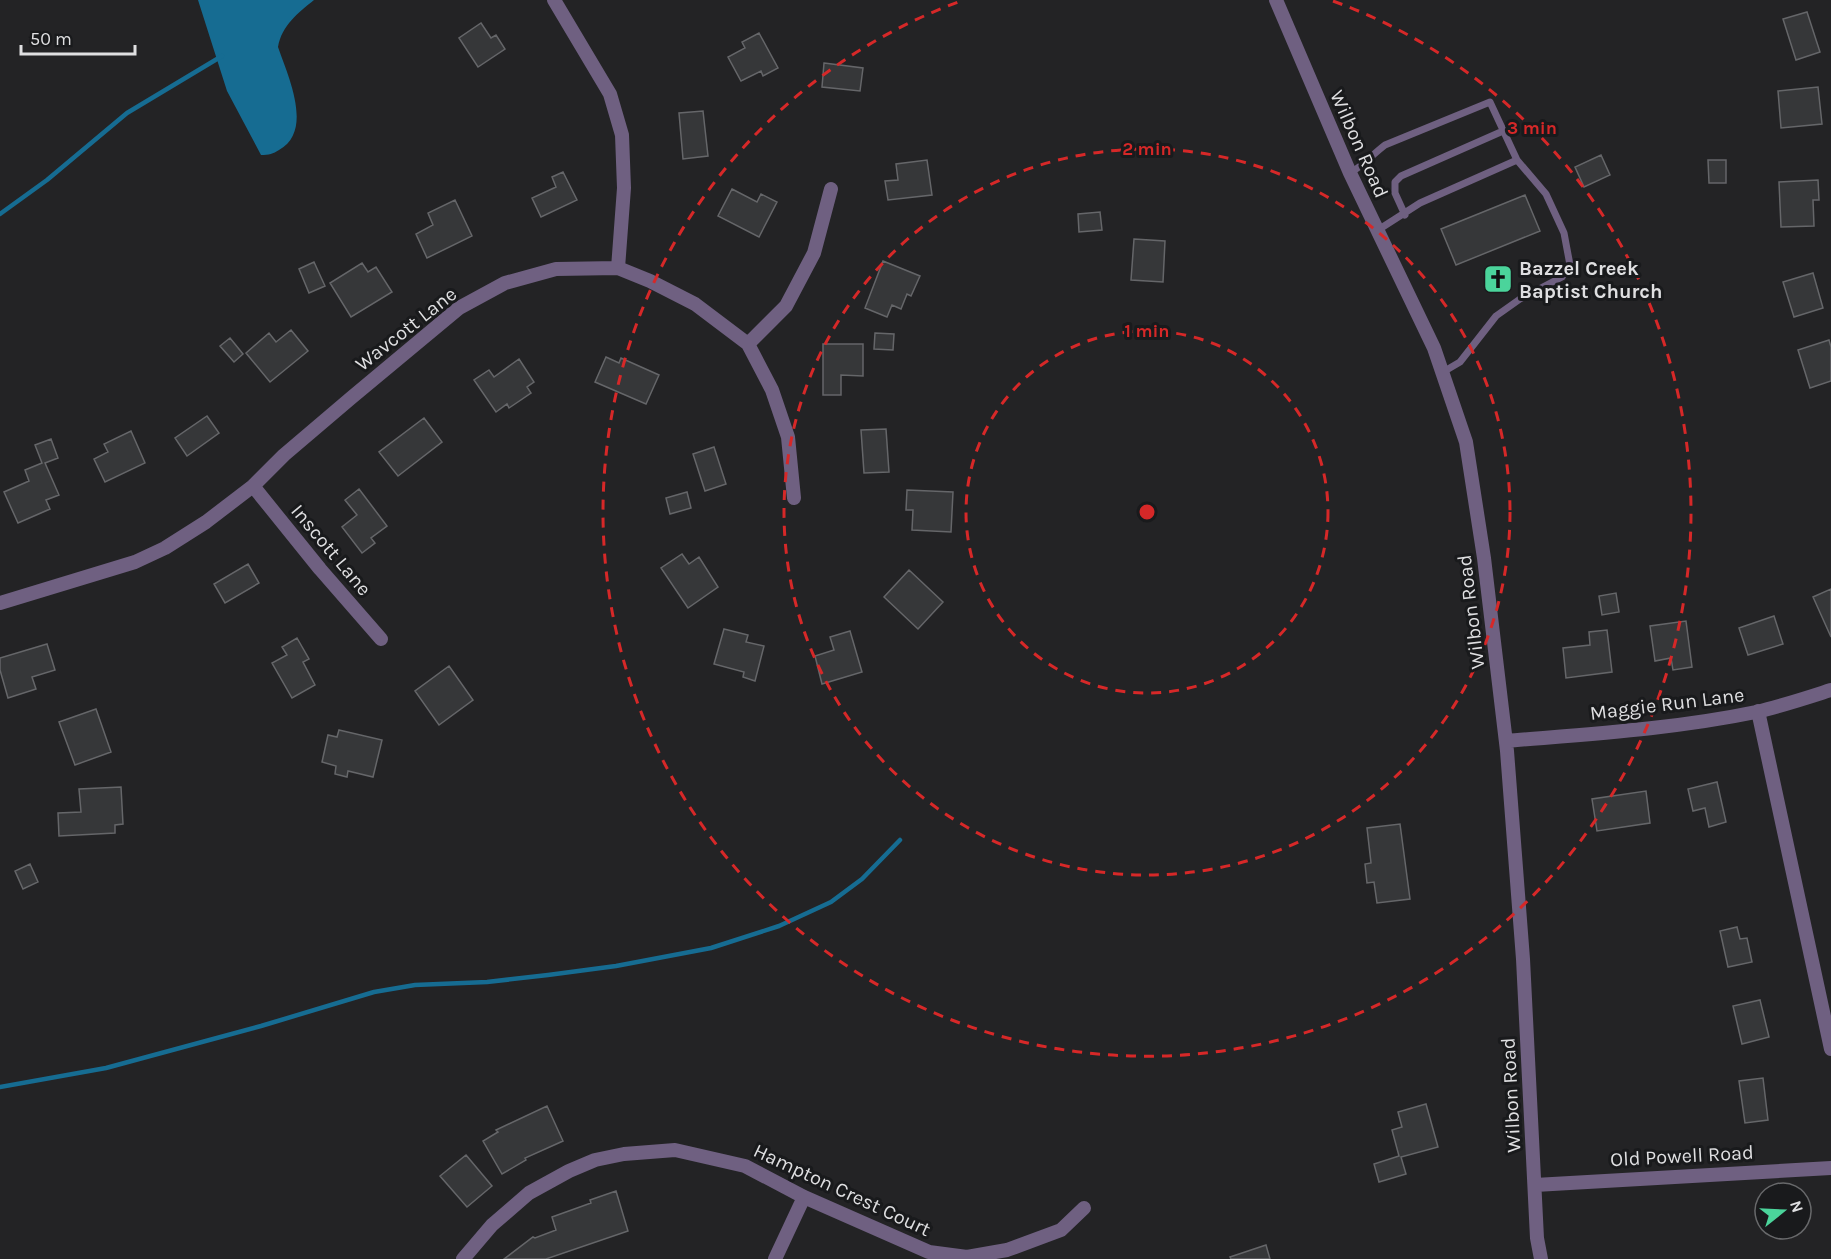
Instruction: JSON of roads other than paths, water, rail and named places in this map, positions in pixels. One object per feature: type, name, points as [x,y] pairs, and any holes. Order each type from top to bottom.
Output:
[{"type":"street","points":[[554,0],[610,94],[622,135],[624,188],[618,268]]},
{"type":"street","name":"Wilbon Road","points":[[1276,0],[1350,173],[1434,348],[1466,442],[1474,484],[1506,741],[1523,958],[1537,1239],[1541,1259]]},
{"type":"street","points":[[748,344],[786,306],[814,253],[831,189]]},
{"type":"street","name":"Wavcott Lane","points":[[0,603],[135,561],[165,548],[206,522],[253,486],[284,455],[459,308],[505,283],[556,269],[618,268],[695,304],[748,344],[772,390],[788,437],[794,498]]},
{"type":"street","name":"Inscott Lane","points":[[253,486],[320,569],[381,639]]},
{"type":"street","name":"Maggie Run Lane","points":[[1506,741],[1710,721],[1758,711],[1831,690]]},
{"type":"street","points":[[1758,711],[1831,1049]]},
{"type":"street","name":"Hampton Crest Court","points":[[464,1259],[492,1225],[529,1192],[568,1171],[595,1160],[624,1154],[675,1150],[746,1166],[804,1197],[929,1252],[968,1257],[1007,1250],[1061,1230],[1084,1208]]},
{"type":"street","name":"Old Powell Road","points":[[1536,1185],[1831,1167]]},
{"type":"street","points":[[776,1259],[804,1197]]},
{"type":"lane","points":[[1350,173],[1363,166],[1385,145],[1490,102],[1517,160],[1546,194],[1564,233],[1570,265],[1562,277],[1520,299],[1496,316],[1460,362],[1443,372]]},
{"type":"lane","points":[[1405,214],[1395,193],[1395,182],[1401,176],[1503,130]]},
{"type":"lane","points":[[1378,230],[1420,203],[1517,160]]},
{"type":"water","points":[[198,0],[314,0],[287,26],[278,47],[292,87],[297,117],[295,130],[289,141],[279,150],[261,155],[227,91]]},
{"type":"waterway","points":[[0,214],[47,180],[127,113],[222,56]]},
{"type":"waterway","points":[[0,1087],[106,1068],[261,1026],[374,992],[415,985],[487,982],[548,975],[616,966],[711,948],[779,926],[831,902],[862,879],[900,840]]},
{"type":"place","name":"Bazzel Creek Baptist Church","points":[[1498,279]]}]
